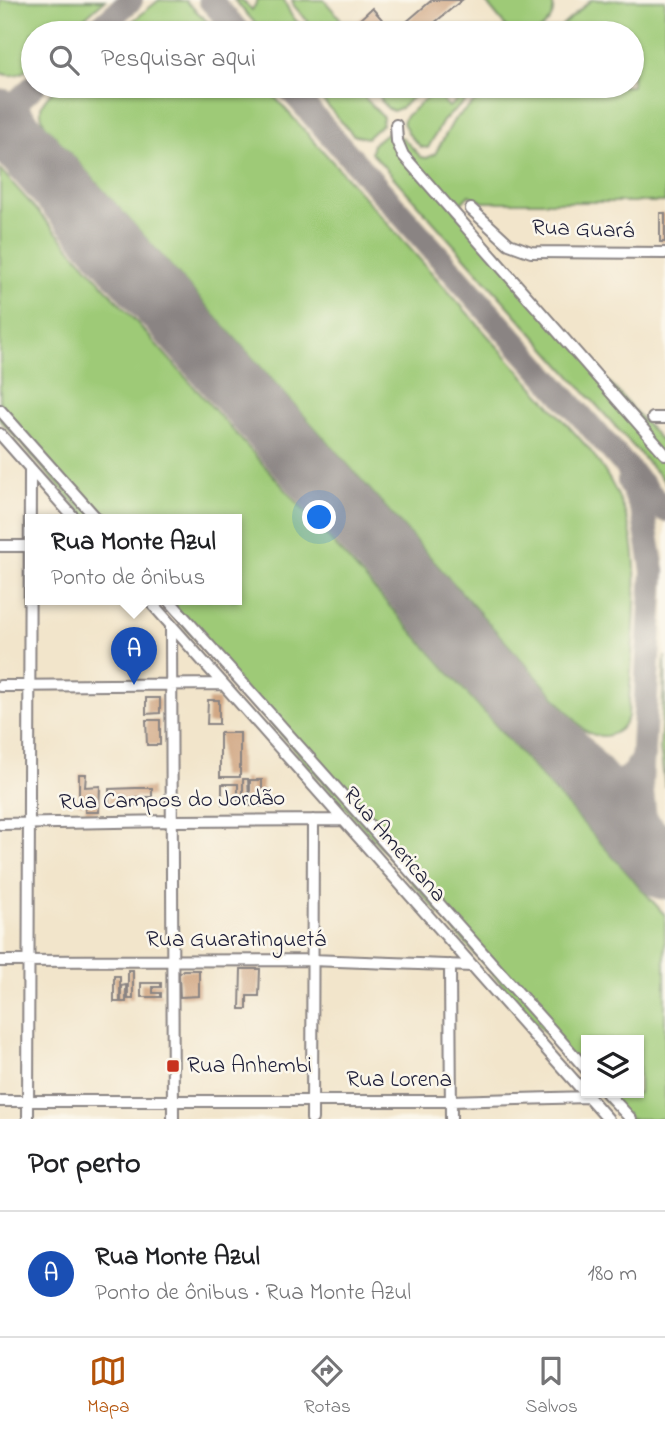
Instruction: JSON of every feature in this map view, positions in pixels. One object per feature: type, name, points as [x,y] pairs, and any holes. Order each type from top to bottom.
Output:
[{"type":"street","points":[[396,125],[397,141],[403,155],[665,454]]},
{"type":"street","name":"Rua Guará","points":[[471,209],[509,244],[531,252],[665,253]]},
{"type":"street","points":[[0,411],[93,514]]},
{"type":"street","points":[[653,418],[665,418]]},
{"type":"street","points":[[0,433],[70,514]]},
{"type":"street","points":[[30,469],[30,514]]},
{"type":"street","points":[[0,546],[25,546]]},
{"type":"street","points":[[28,1119],[30,605]]},
{"type":"street","name":"Rua Americana","points":[[153,605],[581,1089]]},
{"type":"street","points":[[173,605],[581,1063]]},
{"type":"street","points":[[171,625],[173,1119]]},
{"type":"street","points":[[0,686],[223,684]]},
{"type":"street","points":[[312,1119],[313,820]]},
{"type":"street","name":"Rua Campos do Jordão","points":[[0,824],[344,820]]},
{"type":"street","name":"Rua Guaratinguetá","points":[[0,961],[311,960],[472,965]]},
{"type":"street","points":[[450,965],[451,1119]]},
{"type":"street","name":"Rua Lorena","points":[[0,1101],[451,1101],[581,1097]]},
{"type":"street","name":"Rua Americana","points":[[589,1098],[608,1119]]},
{"type":"street","points":[[612,1098],[631,1119]]},
{"type":"street","points":[[596,1106],[596,1119]]},
{"type":"green space","points":[[0,0],[105,0],[81,21],[21,21],[21,73],[0,73]]},
{"type":"green space","points":[[159,0],[186,1],[207,21],[133,21]]},
{"type":"green space","points":[[234,0],[242,0],[252,10],[258,0],[284,0],[296,21],[253,21]]},
{"type":"green space","points":[[292,0],[324,0],[341,21],[307,21]]},
{"type":"green space","points":[[484,0],[552,0],[553,10],[549,21],[501,21]]},
{"type":"green space","points":[[591,0],[665,0],[665,202],[483,202],[469,195],[455,210],[665,445],[665,482],[371,152],[373,144],[388,132],[403,138],[421,157],[427,158],[435,154],[454,120],[479,98],[644,98],[644,21],[567,21]]},
{"type":"green space","points":[[47,98],[276,98],[590,450],[617,493],[631,533],[635,576],[628,717],[620,729],[603,736],[584,730],[45,125],[41,113]]},
{"type":"green space","points":[[321,98],[365,98],[383,117],[382,124],[367,138],[353,135]]},
{"type":"green space","points":[[381,98],[412,98],[393,111]]},
{"type":"green space","points":[[427,98],[440,98],[449,107],[459,98],[469,98],[443,121],[428,148],[421,147],[410,136],[403,123],[405,117]]},
{"type":"green space","points":[[0,169],[665,915],[665,1119],[622,1119],[603,1098],[644,1098],[644,1035],[581,1035],[581,1073],[165,605],[242,605],[242,514],[84,514],[0,420]]},
{"type":"green space","points":[[665,656],[665,787],[660,749]]},
{"type":"building","points":[[432,0],[462,0],[437,21],[407,21]]},
{"type":"building","points":[[372,8],[383,21],[358,21]]},
{"type":"building","points":[[660,213],[665,213],[665,242],[660,242]]},
{"type":"building","points":[[146,698],[160,698],[160,713],[146,714]]},
{"type":"building","points":[[208,700],[219,700],[219,724],[207,724]]},
{"type":"building","points":[[146,720],[160,720],[160,745],[147,745]]},
{"type":"building","points":[[220,733],[240,733],[240,777],[220,777]]},
{"type":"building","points":[[79,774],[86,774],[85,787],[100,786],[99,812],[85,812],[86,804],[79,804]]},
{"type":"building","points":[[243,779],[248,779],[249,802],[243,802]]},
{"type":"building","points":[[250,780],[262,780],[262,806],[250,806]]},
{"type":"building","points":[[222,784],[238,784],[238,804],[222,804]]},
{"type":"building","points":[[152,788],[152,797],[135,797],[135,805],[109,805],[109,789]]},
{"type":"building","points":[[241,969],[260,969],[259,996],[247,996],[247,1009],[240,1009]]},
{"type":"building","points":[[128,970],[133,970],[133,999],[128,999]]},
{"type":"building","points":[[183,970],[199,970],[199,996],[180,997],[179,974]]},
{"type":"building","points":[[114,976],[120,976],[120,1002],[114,1002]]},
{"type":"building","points":[[141,983],[161,983],[161,987],[153,987],[153,993],[161,993],[161,997],[141,997]]},
{"type":"building","points":[[126,985],[126,1002],[121,1002],[121,986]]},
{"type":"taxiway","points":[[107,21],[131,0]]},
{"type":"taxiway","points":[[210,0],[229,21]]},
{"type":"taxiway","points":[[14,136],[11,113],[21,98]]},
{"type":"taxiway","points":[[298,98],[665,510]]},
{"type":"taxiway","points":[[629,481],[643,512],[653,571],[641,784],[646,827],[658,861]]},
{"type":"taxiway","points":[[585,778],[603,784],[620,782],[633,773],[643,756]]},
{"type":"runway","points":[[0,119],[665,869]]},
{"type":"place","name":"Rua Monte Azul","points":[[134,685]]},
{"type":"place","name":"Rua Anhembi","points":[[173,1066]]}]
